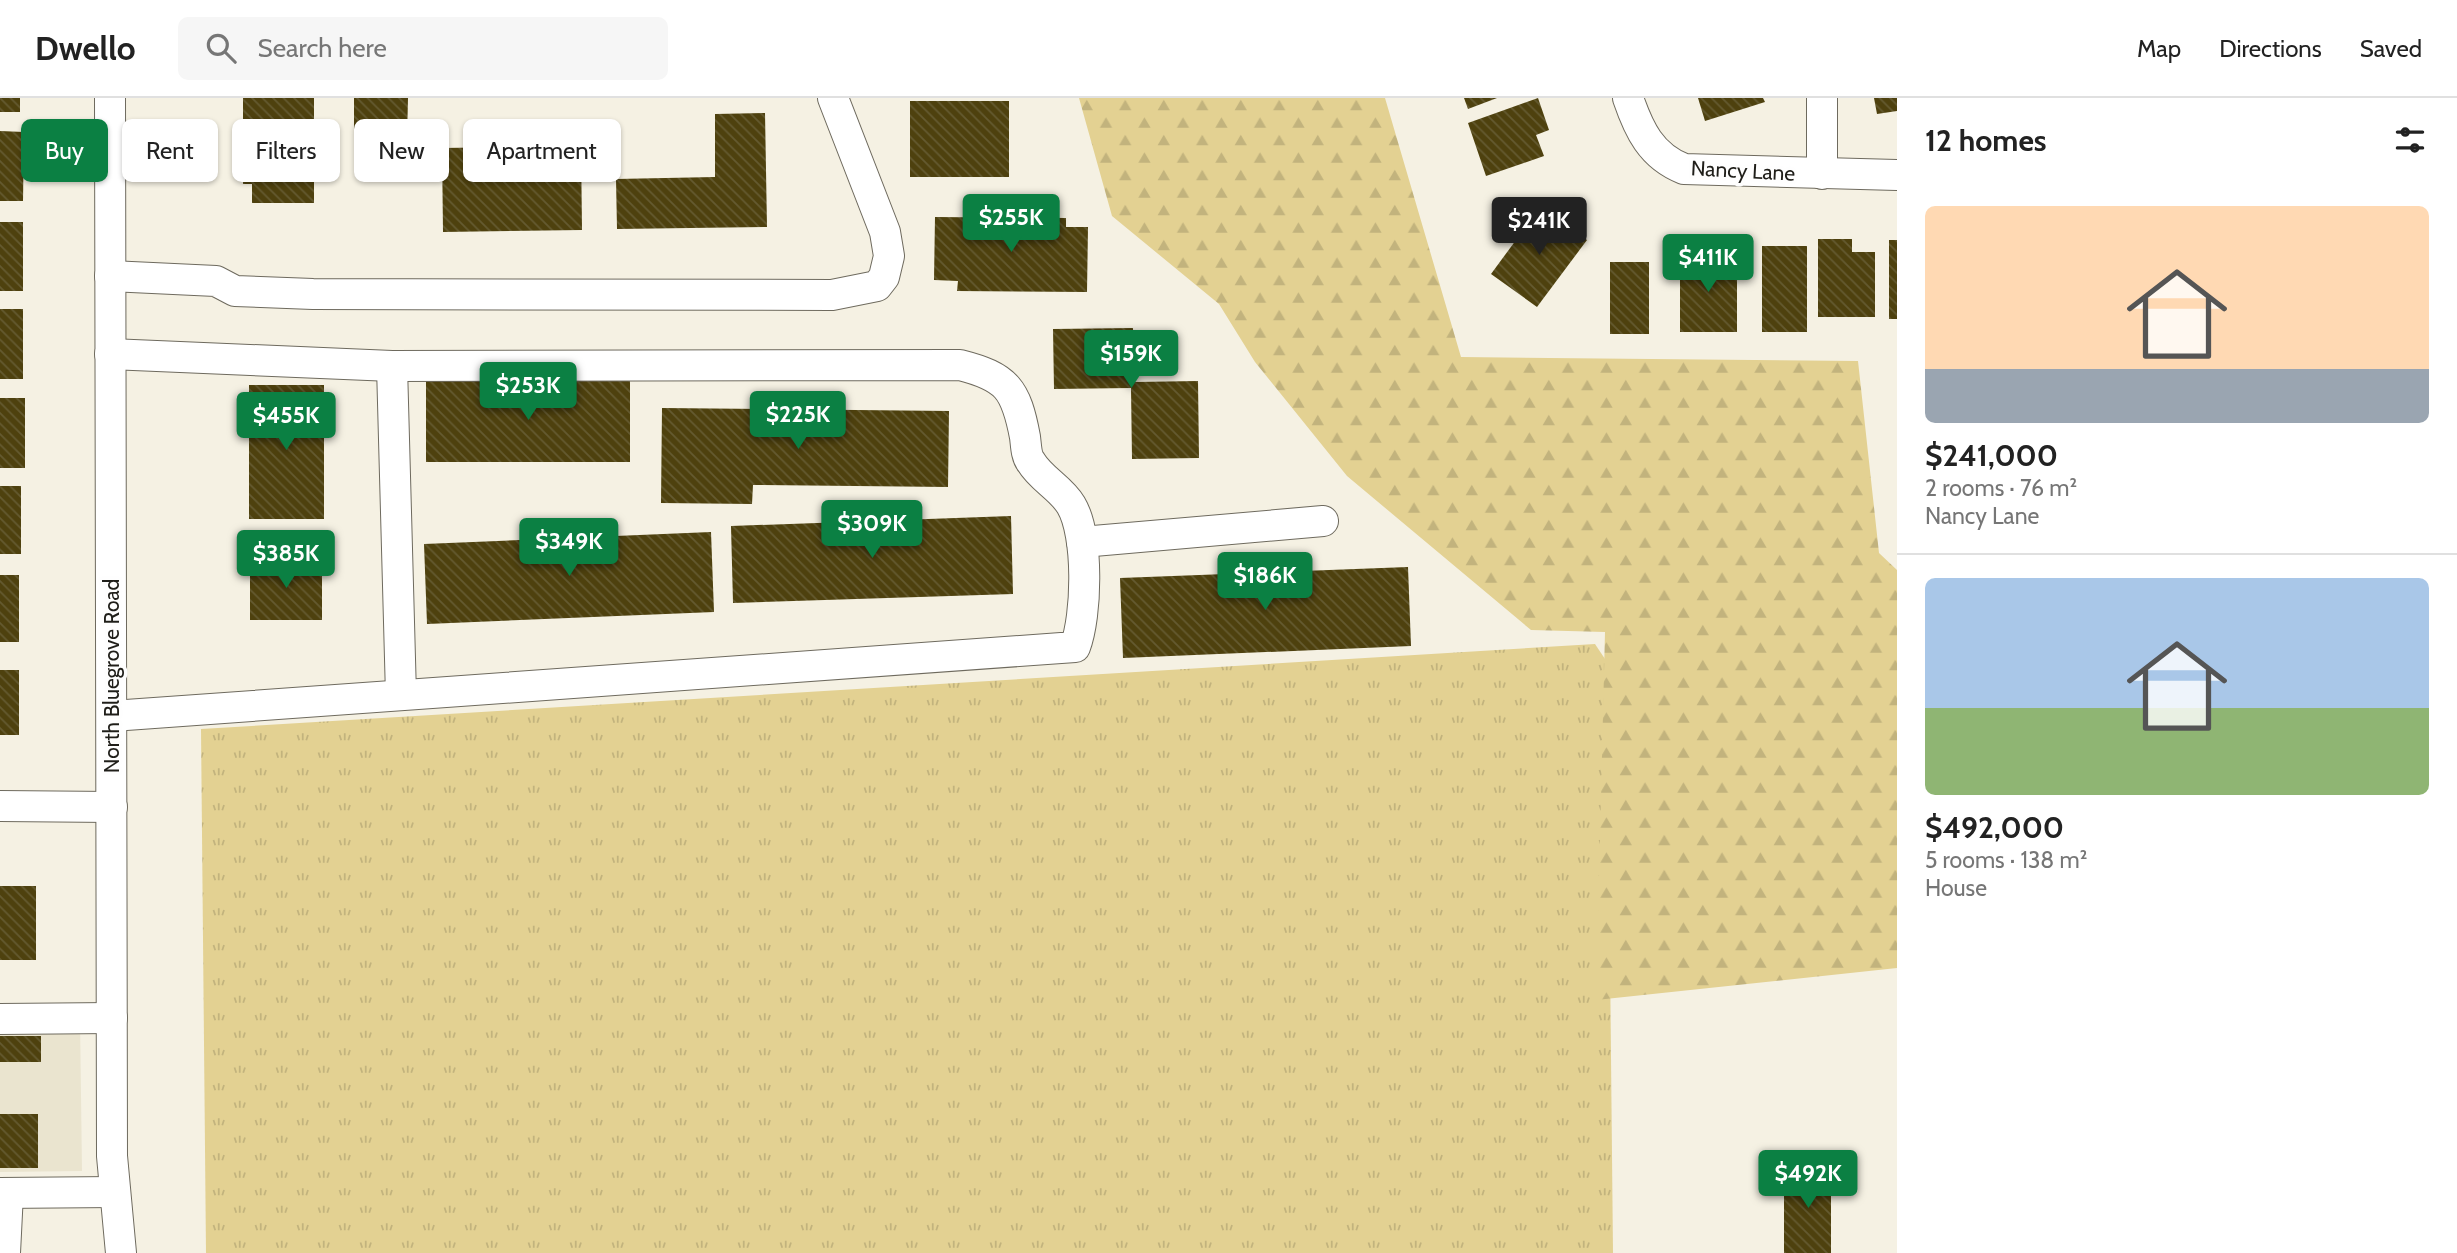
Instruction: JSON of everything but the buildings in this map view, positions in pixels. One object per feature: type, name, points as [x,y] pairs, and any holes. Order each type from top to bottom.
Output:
[{"type":"street","name":"North Bluegrove Road","points":[[110,98],[112,1018],[115,1192],[121,1253]]},
{"type":"street","points":[[110,276],[216,281],[235,291],[313,294],[832,295],[858,291],[877,286],[884,277],[889,256],[885,232],[833,98]]},
{"type":"street","name":"Nancy Lane","points":[[1628,98],[1640,133],[1665,162],[1703,172],[1897,175]]},
{"type":"street","points":[[1822,98],[1822,174]]},
{"type":"street","points":[[110,354],[392,366],[960,365],[989,372],[1011,389],[1020,411],[1029,461],[1072,507],[1082,542],[1082,628],[1075,647],[112,716]]},
{"type":"street","points":[[392,366],[401,695]]},
{"type":"street","points":[[1082,542],[1323,521]]},
{"type":"street","points":[[0,806],[112,807]]},
{"type":"street","points":[[0,1019],[112,1018]]},
{"type":"street","points":[[5,1253],[4,1193],[115,1192]]},
{"type":"shaded area","points":[[0,1019],[80,1019],[82,1171],[0,1172]]},
{"type":"green space","points":[[1079,98],[1385,98],[1461,357],[1858,361],[1879,553],[1897,570],[1897,968],[1596,1000],[1605,632],[1531,630],[1347,476],[1255,362],[1219,304],[1112,216]]},
{"type":"green space","points":[[1595,644],[1607,662],[1613,1253],[206,1253],[201,729]]}]
